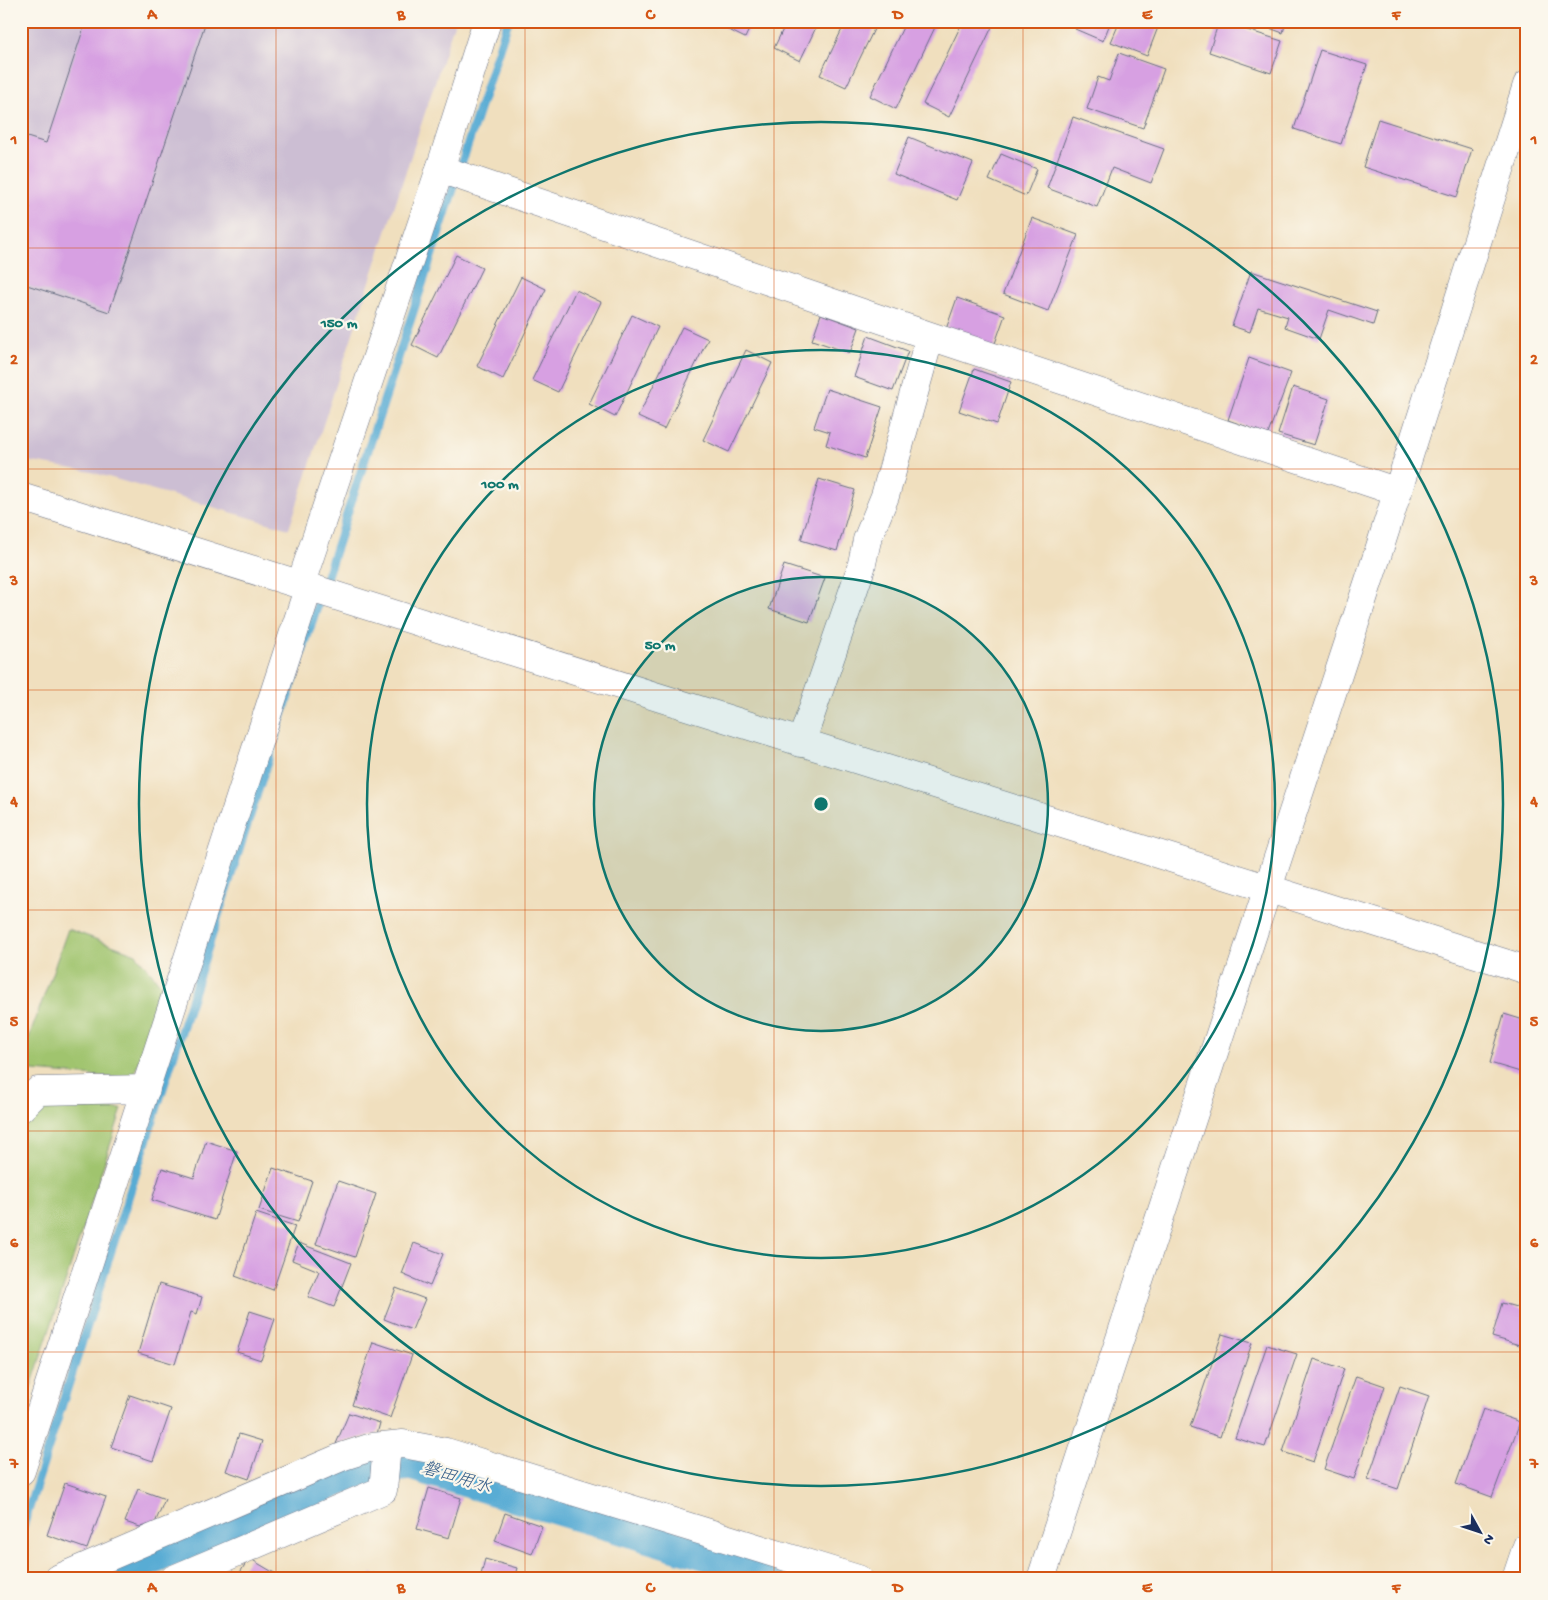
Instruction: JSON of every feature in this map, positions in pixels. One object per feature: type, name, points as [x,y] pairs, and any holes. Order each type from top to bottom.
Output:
[{"type":"street","points":[[21,1471],[146,1089],[305,585],[487,21]]},
{"type":"street","points":[[1041,1579],[1266,889],[1398,492],[1527,85]]},
{"type":"street","points":[[440,169],[930,336],[1398,492]]},
{"type":"street","points":[[801,743],[861,568],[867,540],[885,496],[930,336]]},
{"type":"street","points":[[21,497],[1527,970]]},
{"type":"street","points":[[27,1096],[146,1089]]},
{"type":"street","points":[[56,1579],[344,1456],[372,1447],[403,1444],[446,1452],[858,1579]]},
{"type":"street","points":[[174,1579],[202,1573],[383,1490],[387,1446]]},
{"type":"street","points":[[1516,1579],[1527,1546]]},
{"type":"shaded area","points":[[21,21],[455,21],[289,529],[91,472],[21,460]]},
{"type":"green space","points":[[68,929],[136,954],[165,990],[132,1079],[21,1070],[21,1060]]},
{"type":"green space","points":[[40,1107],[122,1109],[21,1417],[21,1128]]},
{"type":"building","points":[[86,21],[206,21],[109,312],[21,283],[21,235],[30,207],[21,204],[21,135],[46,143]]},
{"type":"building","points":[[721,21],[753,21],[745,38],[719,25]]},
{"type":"building","points":[[787,21],[819,21],[800,61],[774,48]]},
{"type":"building","points":[[846,21],[878,21],[846,87],[820,75]]},
{"type":"building","points":[[906,21],[938,21],[896,109],[870,96]]},
{"type":"building","points":[[963,21],[980,21],[992,27],[949,117],[923,104]]},
{"type":"building","points":[[1079,21],[1111,21],[1103,41],[1075,29]]},
{"type":"building","points":[[1120,21],[1160,22],[1147,56],[1111,42]]},
{"type":"building","points":[[1219,21],[1282,41],[1271,73],[1209,52]]},
{"type":"building","points":[[1250,21],[1286,21],[1283,33]]},
{"type":"building","points":[[1320,50],[1367,65],[1341,144],[1294,129]]},
{"type":"building","points":[[1119,53],[1164,69],[1143,128],[1087,109],[1098,77],[1109,81]]},
{"type":"building","points":[[1073,117],[1164,149],[1151,183],[1112,168],[1097,207],[1047,188]]},
{"type":"building","points":[[1378,119],[1472,149],[1457,197],[1363,167]]},
{"type":"building","points":[[909,137],[973,163],[957,200],[894,174]]},
{"type":"building","points":[[1001,154],[1037,169],[1026,196],[989,180]]},
{"type":"building","points":[[1032,218],[1078,235],[1048,311],[1003,294]]},
{"type":"building","points":[[456,255],[482,268],[438,358],[412,345]]},
{"type":"building","points":[[1251,271],[1377,312],[1373,325],[1329,310],[1319,339],[1285,327],[1288,317],[1258,308],[1250,332],[1232,326]]},
{"type":"building","points":[[521,277],[546,289],[503,379],[477,366]]},
{"type":"building","points":[[576,290],[601,302],[558,392],[532,380]]},
{"type":"building","points":[[957,298],[1005,315],[993,349],[945,332]]},
{"type":"building","points":[[821,314],[859,328],[850,353],[812,340]]},
{"type":"building","points":[[632,315],[658,327],[615,417],[589,404]]},
{"type":"building","points":[[682,327],[708,339],[664,429],[638,417]]},
{"type":"building","points":[[868,336],[908,351],[893,391],[854,377]]},
{"type":"building","points":[[746,350],[772,363],[729,452],[703,440]]},
{"type":"building","points":[[1249,358],[1291,373],[1268,434],[1228,420]]},
{"type":"building","points":[[974,369],[1011,382],[997,424],[959,411]]},
{"type":"building","points":[[1293,387],[1329,399],[1314,445],[1278,434]]},
{"type":"building","points":[[827,389],[882,407],[865,458],[826,445],[830,432],[814,427]]},
{"type":"building","points":[[819,479],[855,490],[837,551],[801,540]]},
{"type":"building","points":[[784,565],[825,578],[809,622],[769,609]]},
{"type":"building","points":[[1504,1014],[1527,1021],[1527,1074],[1490,1063]]},
{"type":"building","points":[[206,1141],[237,1151],[215,1220],[152,1200],[162,1168],[194,1178]]},
{"type":"building","points":[[273,1168],[312,1181],[298,1222],[259,1210]]},
{"type":"building","points":[[338,1181],[376,1194],[355,1257],[316,1244]]},
{"type":"building","points":[[256,1213],[295,1226],[273,1290],[235,1276]]},
{"type":"building","points":[[299,1243],[351,1263],[334,1307],[308,1297],[319,1271],[292,1260]]},
{"type":"building","points":[[414,1243],[443,1254],[430,1286],[402,1274]]},
{"type":"building","points":[[159,1284],[202,1297],[197,1314],[191,1312],[175,1364],[138,1353]]},
{"type":"building","points":[[396,1288],[425,1299],[412,1330],[384,1319]]},
{"type":"building","points":[[1502,1303],[1527,1310],[1527,1335],[1523,1346],[1492,1337]]},
{"type":"building","points":[[250,1311],[275,1319],[261,1360],[237,1352]]},
{"type":"building","points":[[1222,1334],[1252,1343],[1220,1437],[1190,1427]]},
{"type":"building","points":[[373,1342],[412,1355],[390,1418],[352,1405]]},
{"type":"building","points":[[1267,1345],[1297,1354],[1265,1447],[1235,1438]]},
{"type":"building","points":[[1314,1359],[1344,1369],[1313,1462],[1283,1452]]},
{"type":"building","points":[[1356,1376],[1385,1386],[1354,1479],[1324,1469]]},
{"type":"building","points":[[1400,1386],[1429,1396],[1398,1489],[1368,1479]]},
{"type":"building","points":[[130,1395],[171,1409],[153,1461],[111,1447]]},
{"type":"building","points":[[1483,1409],[1520,1422],[1492,1497],[1456,1484]]},
{"type":"building","points":[[349,1413],[380,1423],[377,1434],[336,1444]]},
{"type":"building","points":[[239,1434],[262,1441],[249,1479],[226,1471]]},
{"type":"building","points":[[65,1483],[106,1497],[87,1549],[47,1535]]},
{"type":"building","points":[[429,1488],[461,1498],[449,1538],[417,1529]]},
{"type":"building","points":[[138,1489],[165,1499],[155,1523],[140,1527],[125,1522]]},
{"type":"building","points":[[505,1513],[542,1526],[532,1554],[495,1541]]},
{"type":"building","points":[[249,1558],[276,1574],[274,1579],[236,1579]]},
{"type":"building","points":[[485,1559],[517,1568],[514,1579],[480,1579]]},
{"type":"building","points":[[372,1573],[380,1579],[368,1579]]},
{"type":"waterway","points":[[21,1533],[306,640],[508,21]]},
{"type":"waterway","name":"磐田用水","points":[[106,1579],[362,1471],[410,1465],[785,1579]]}]
